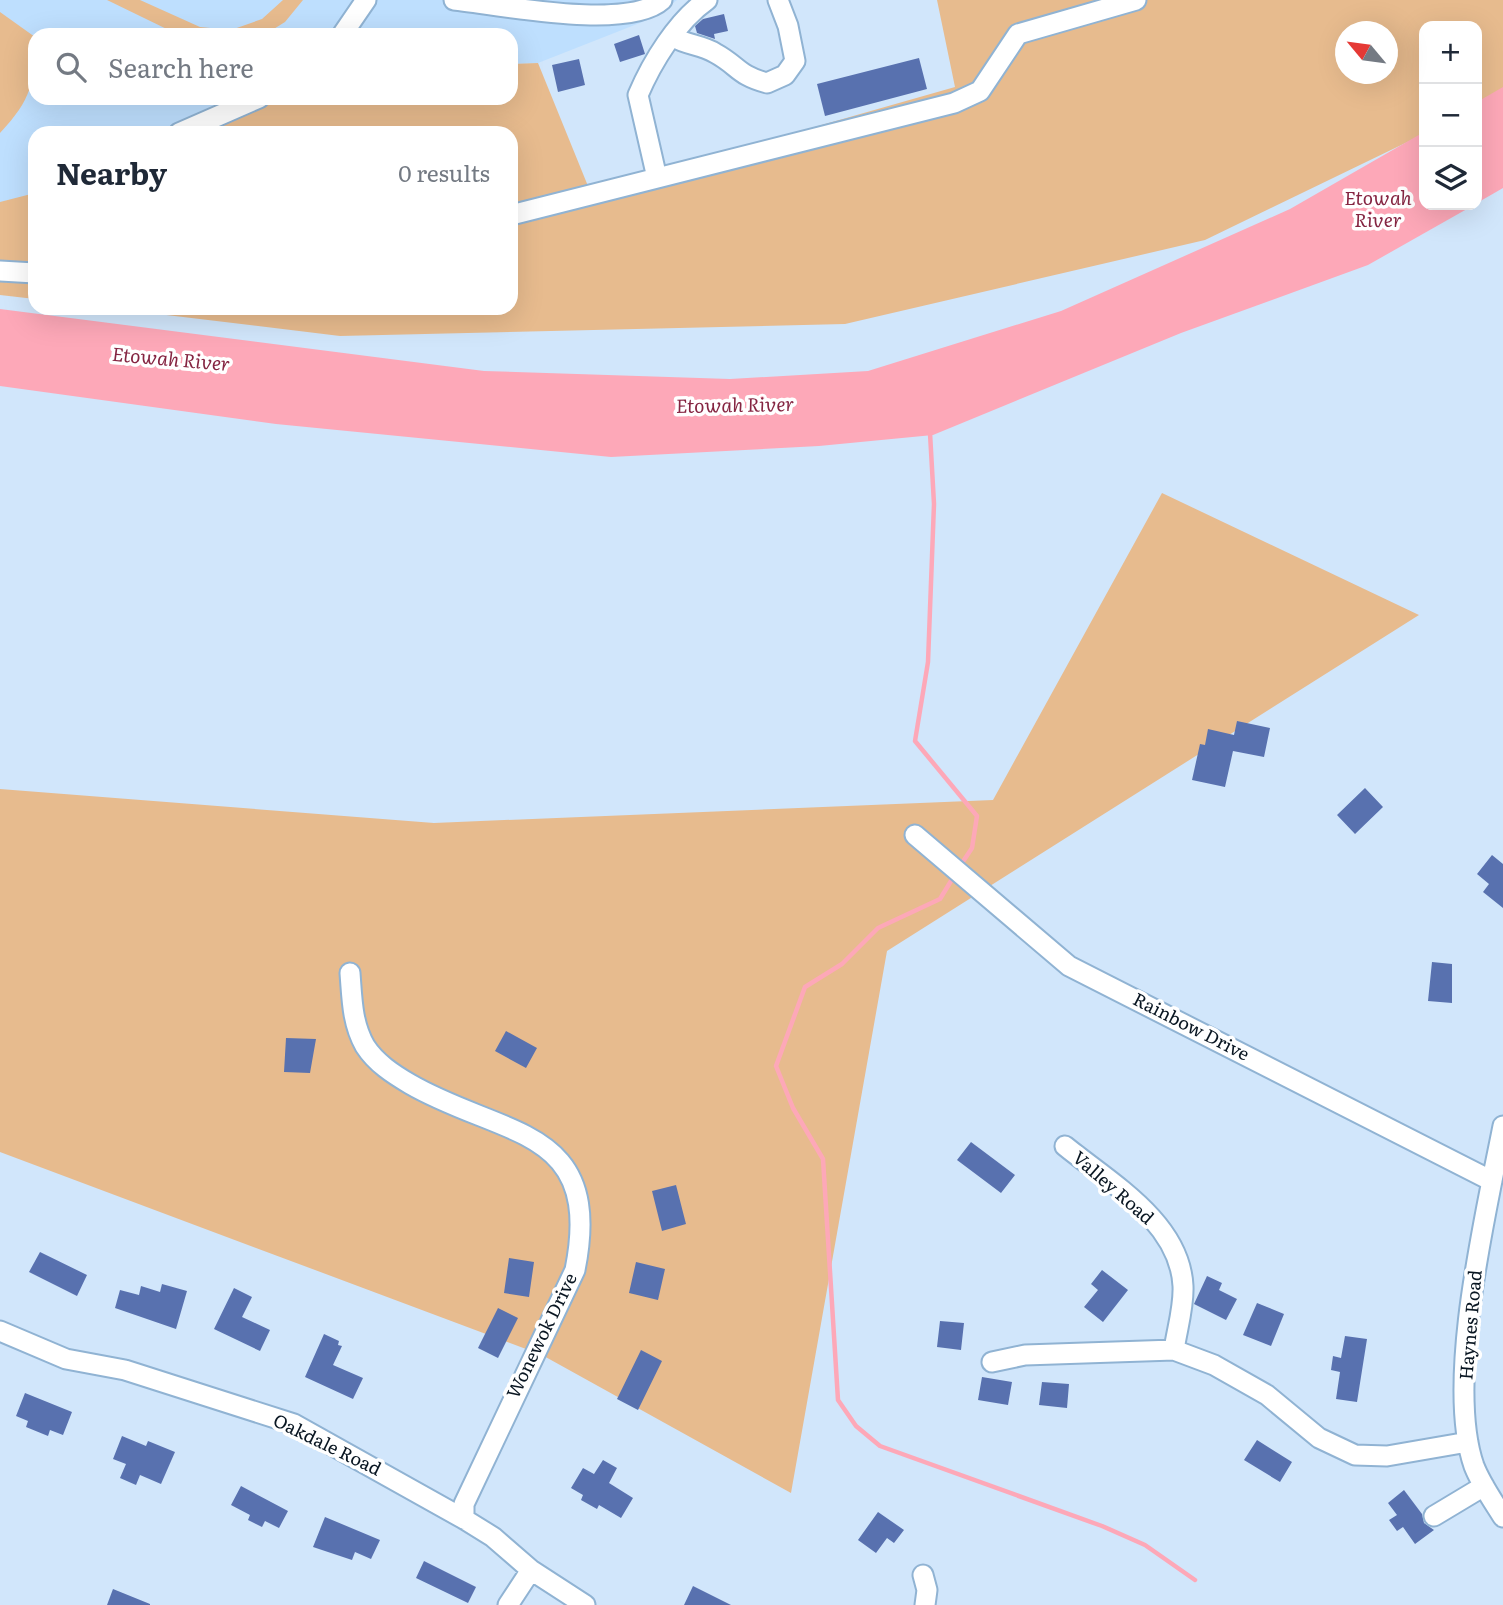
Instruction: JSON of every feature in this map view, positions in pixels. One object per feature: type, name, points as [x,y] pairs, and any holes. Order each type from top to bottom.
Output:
[{"type":"street","points":[[347,28],[366,0]]},
{"type":"street","points":[[454,0],[589,15],[643,13],[662,0]]},
{"type":"street","points":[[657,178],[638,95],[646,76],[673,37],[695,9],[707,0]]},
{"type":"street","points":[[673,37],[687,45],[713,51],[738,73],[767,83],[785,75],[794,61],[788,26],[778,0]]},
{"type":"street","points":[[518,213],[973,96],[1018,34],[1136,0]]},
{"type":"street","points":[[195,126],[243,105]]},
{"type":"street","points":[[0,271],[28,273]]},
{"type":"street","name":"Rainbow Drive","points":[[915,835],[1069,965],[1492,1181]]},
{"type":"street","name":"Wonewok Drive","points":[[350,973],[354,1021],[366,1047],[382,1066],[444,1103],[518,1130],[545,1147],[559,1159],[572,1177],[579,1200],[580,1246],[575,1270],[464,1504],[464,1518]]},
{"type":"street","name":"Haynes Road","points":[[1503,1126],[1478,1255],[1469,1338],[1465,1419],[1468,1442],[1484,1486],[1503,1517]]},
{"type":"street","name":"Valley Road","points":[[1065,1146],[1142,1209],[1168,1237],[1177,1256],[1183,1287],[1174,1350]]},
{"type":"street","name":"Oakdale Road","points":[[0,1331],[66,1359],[125,1370],[294,1424],[464,1518],[493,1537],[531,1570],[586,1605]]},
{"type":"street","points":[[992,1362],[1026,1355],[1174,1350],[1214,1365],[1267,1395],[1319,1438],[1355,1455],[1387,1456],[1468,1442]]},
{"type":"street","points":[[1434,1516],[1484,1486]]},
{"type":"street","points":[[508,1605],[531,1570]]},
{"type":"street","points":[[923,1574],[927,1590],[925,1605]]},
{"type":"shaded area","points":[[0,0],[677,0],[655,17],[538,63],[518,64],[518,28],[28,28],[28,105],[261,105],[215,126],[28,126],[28,250],[0,251]]},
{"type":"shaded area","points":[[107,0],[140,0],[200,27],[210,28],[165,28]]},
{"type":"shaded area","points":[[283,0],[303,0],[285,22],[275,28],[237,28],[262,19]]},
{"type":"shaded area","points":[[937,0],[1503,0],[1503,97],[1482,107],[1482,21],[1419,21],[1419,136],[1205,240],[845,324],[340,336],[166,315],[518,315],[518,126],[215,126],[261,105],[518,105],[518,64],[538,63],[590,191],[955,87]]},
{"type":"shaded area","points":[[0,12],[28,32],[28,93],[19,110],[0,133]]},
{"type":"shaded area","points":[[28,195],[28,298],[0,295],[0,202]]},
{"type":"shaded area","points":[[1162,493],[1419,615],[887,951],[791,1493],[542,1355],[0,1152],[0,789],[434,823],[993,800]]},
{"type":"water","points":[[1503,87],[1503,188],[1482,200],[1482,147],[1482,99]]},
{"type":"water","name":"Etowah River","points":[[1419,135],[1419,210],[1465,210],[1368,265],[1181,333],[933,435],[819,446],[611,457],[276,424],[0,386],[0,309],[28,313],[28,315],[47,315],[484,371],[730,379],[868,371],[1061,311],[1290,209]]},
{"type":"building","points":[[724,14],[728,31],[714,34],[715,39],[697,33],[695,26],[703,19]]},
{"type":"building","points":[[639,35],[645,54],[620,62],[614,44]]},
{"type":"building","points":[[919,58],[927,89],[825,116],[817,84]]},
{"type":"building","points":[[579,59],[585,85],[558,92],[552,65]]},
{"type":"building","points":[[1237,721],[1270,728],[1264,757],[1233,751],[1225,787],[1192,780],[1200,744],[1205,745],[1208,729],[1234,735]]},
{"type":"building","points":[[1365,788],[1383,807],[1355,834],[1337,815]]},
{"type":"building","points":[[1492,855],[1503,864],[1503,908],[1483,892],[1489,884],[1477,874]]},
{"type":"building","points":[[1432,962],[1452,964],[1452,1003],[1428,1001]]},
{"type":"building","points":[[506,1031],[537,1048],[526,1068],[495,1051]]},
{"type":"building","points":[[286,1038],[316,1039],[310,1073],[284,1072]]},
{"type":"building","points":[[971,1142],[1015,1175],[1001,1193],[957,1160]]},
{"type":"building","points":[[676,1185],[686,1224],[662,1231],[652,1191]]},
{"type":"building","points":[[40,1252],[87,1275],[77,1296],[29,1272]]},
{"type":"building","points":[[509,1258],[534,1262],[529,1297],[504,1293]]},
{"type":"building","points":[[636,1262],[665,1269],[658,1300],[629,1293]]},
{"type":"building","points":[[1102,1270],[1128,1290],[1103,1322],[1084,1307],[1098,1290],[1091,1284]]},
{"type":"building","points":[[1207,1276],[1222,1283],[1219,1290],[1237,1299],[1226,1320],[1194,1304]]},
{"type":"building","points":[[162,1284],[187,1291],[176,1329],[115,1308],[120,1290],[139,1295],[141,1286],[160,1292]]},
{"type":"building","points":[[234,1288],[252,1297],[242,1317],[270,1330],[260,1351],[214,1329]]},
{"type":"building","points":[[1257,1303],[1284,1314],[1271,1346],[1243,1335]]},
{"type":"building","points":[[498,1308],[518,1318],[498,1358],[478,1348]]},
{"type":"building","points":[[940,1321],[964,1323],[961,1350],[937,1347]]},
{"type":"building","points":[[324,1334],[339,1341],[338,1345],[342,1346],[333,1365],[363,1378],[353,1399],[305,1377]]},
{"type":"building","points":[[1345,1336],[1367,1339],[1357,1402],[1336,1399],[1340,1372],[1331,1370],[1333,1356],[1341,1358]]},
{"type":"building","points":[[641,1350],[662,1361],[638,1410],[617,1399]]},
{"type":"building","points":[[982,1377],[1012,1382],[1008,1405],[978,1400]]},
{"type":"building","points":[[1042,1382],[1069,1384],[1067,1408],[1039,1405]]},
{"type":"building","points":[[25,1393],[72,1412],[63,1435],[50,1430],[48,1436],[26,1427],[28,1421],[16,1416]]},
{"type":"building","points":[[122,1436],[146,1446],[148,1441],[175,1452],[161,1484],[140,1475],[136,1485],[120,1478],[126,1464],[113,1459]]},
{"type":"building","points":[[1257,1440],[1292,1462],[1280,1482],[1244,1460]]},
{"type":"building","points":[[603,1460],[617,1468],[609,1483],[633,1498],[621,1518],[599,1505],[597,1509],[581,1500],[583,1495],[571,1488],[583,1468],[594,1474]]},
{"type":"building","points":[[241,1486],[288,1511],[279,1528],[265,1521],[262,1527],[248,1520],[250,1515],[231,1505]]},
{"type":"building","points":[[1404,1490],[1422,1514],[1424,1523],[1434,1530],[1415,1544],[1403,1527],[1397,1531],[1389,1520],[1397,1515],[1388,1503]]},
{"type":"building","points":[[878,1512],[904,1530],[894,1543],[887,1538],[876,1553],[858,1540]]},
{"type":"building","points":[[325,1517],[380,1540],[371,1559],[355,1552],[352,1560],[313,1547]]},
{"type":"building","points":[[424,1561],[476,1587],[468,1603],[416,1578]]},
{"type":"building","points":[[693,1586],[731,1605],[684,1605]]},
{"type":"building","points":[[113,1589],[150,1604],[150,1605],[107,1605]]},
{"type":"waterway","points":[[930,433],[934,504],[928,662],[915,741],[977,816],[972,848],[964,860]]},
{"type":"waterway","points":[[951,881],[940,899],[878,928],[842,964],[805,987],[776,1066],[793,1108],[823,1159],[838,1400],[856,1426],[880,1446],[1102,1526],[1145,1545],[1195,1580]]}]
